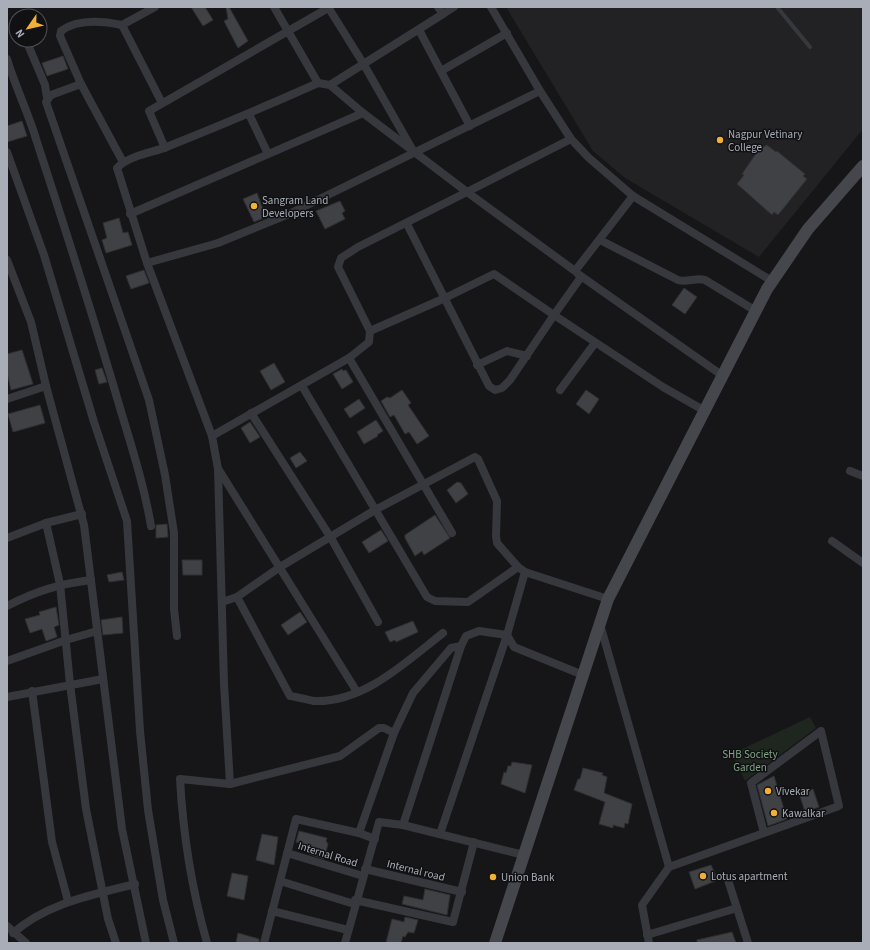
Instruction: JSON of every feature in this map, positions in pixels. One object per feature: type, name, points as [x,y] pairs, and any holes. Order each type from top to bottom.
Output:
[{"type":"street","points":[[123,162],[81,84],[60,36],[61,31],[73,24],[101,21],[122,25],[155,7]]},
{"type":"street","points":[[274,7],[318,83]]},
{"type":"street","points":[[165,148],[149,111],[329,7],[414,152]]},
{"type":"street","points":[[330,85],[363,63],[419,30],[440,11],[454,7]]},
{"type":"street","points":[[491,7],[540,91],[571,139],[589,158],[633,196],[772,281]]},
{"type":"street","points":[[122,25],[162,104]]},
{"type":"street","points":[[419,30],[470,126]]},
{"type":"street","points":[[441,71],[507,33]]},
{"type":"street","points":[[29,48],[44,85],[47,98],[46,102],[56,133],[149,400],[165,475],[174,533],[174,608],[177,636]]},
{"type":"street","points":[[7,59],[36,138],[46,175],[73,250],[141,477],[150,526]]},
{"type":"street","points":[[230,784],[224,684],[218,469],[212,436],[130,214],[117,168],[123,162],[165,148],[249,114],[318,83],[330,85],[363,113],[467,192],[578,274],[723,376]]},
{"type":"street","points":[[47,98],[81,84]]},
{"type":"street","points":[[147,263],[218,243],[275,220],[540,91]]},
{"type":"street","points":[[130,214],[363,113]]},
{"type":"street","points":[[249,114],[268,154]]},
{"type":"street","points":[[212,436],[349,358],[369,342],[370,331],[338,267],[341,258],[358,247],[407,224],[571,139]]},
{"type":"street","points":[[7,152],[44,255],[94,422],[127,521],[140,723],[148,810],[163,900],[174,943]]},
{"type":"street","points":[[495,943],[608,600],[772,281],[808,229],[863,166]]},
{"type":"street","points":[[407,224],[477,365],[489,386],[495,390],[502,388],[510,380],[554,315],[600,240],[633,196]]},
{"type":"street","points":[[600,240],[682,281],[701,278],[756,310]]},
{"type":"street","points":[[7,260],[31,322],[46,386],[82,514],[122,829],[135,884],[146,943]]},
{"type":"street","points":[[370,331],[445,298],[494,274],[595,343],[662,386],[705,411]]},
{"type":"street","points":[[560,390],[595,343]]},
{"type":"street","points":[[477,365],[507,351],[527,356]]},
{"type":"street","points":[[349,358],[452,533]]},
{"type":"street","points":[[7,398],[46,386]]},
{"type":"street","points":[[302,386],[426,597],[434,601],[464,602],[472,600],[518,567]]},
{"type":"street","points":[[251,413],[331,538],[378,622]]},
{"type":"street","points":[[222,602],[237,597],[280,567],[331,538],[375,510],[472,458],[478,459],[497,501],[496,536],[498,543],[518,567],[525,572],[608,600]]},
{"type":"street","points":[[218,469],[357,692]]},
{"type":"street","points":[[850,471],[863,476]]},
{"type":"street","points":[[7,538],[46,523],[82,514]]},
{"type":"street","points":[[46,523],[60,584],[70,684],[86,810],[103,892],[116,943]]},
{"type":"street","points":[[832,541],[863,563]]},
{"type":"street","points":[[440,834],[507,635],[525,572]]},
{"type":"street","points":[[7,606],[25,596],[60,584],[91,580]]},
{"type":"street","points":[[237,597],[290,696],[314,701],[332,699],[357,692],[402,665],[443,633]]},
{"type":"street","points":[[600,624],[669,867]]},
{"type":"street","points":[[7,662],[66,640],[97,631]]},
{"type":"street","points":[[403,825],[461,646],[466,636],[479,631],[507,635]]},
{"type":"street","points":[[507,635],[514,647],[583,675]]},
{"type":"street","points":[[359,833],[394,733],[413,693],[451,648],[461,646]]},
{"type":"street","points":[[7,696],[102,679]]},
{"type":"street","points":[[32,691],[52,842],[68,901]]},
{"type":"street","points":[[207,943],[199,914],[191,869],[182,807],[180,779],[230,784],[340,756],[379,728],[384,728],[394,733]]},
{"type":"street","points":[[737,908],[648,939],[642,905],[669,867],[764,833],[839,806],[821,731],[751,783],[764,833]]},
{"type":"street","points":[[264,943],[296,819],[359,833],[375,839]]},
{"type":"street","points":[[345,943],[355,902],[379,822],[403,825],[524,855]]},
{"type":"street","points":[[280,881],[355,902],[451,922],[455,920],[474,842]]},
{"type":"street","name":"Internal Road","points":[[287,853],[364,872]]},
{"type":"street","name":"Internal road","points":[[364,872],[462,892]]},
{"type":"street","points":[[728,880],[748,943]]},
{"type":"street","points":[[16,938],[40,913],[68,901],[135,884]]},
{"type":"street","points":[[272,911],[348,930]]},
{"type":"street","points":[[7,926],[16,938],[26,943]]},
{"type":"lane","points":[[777,7],[810,47]]},
{"type":"shaded area","name":"Nagpur Vetinary College","points":[[506,7],[863,7],[863,129],[759,257],[625,178],[593,151]]},
{"type":"green space","name":"SHB Society Garden","points":[[810,717],[816,728],[745,781],[732,754]]},
{"type":"building","points":[[191,7],[205,7],[213,20],[203,26]]},
{"type":"building","points":[[226,7],[229,7],[248,41],[238,48],[224,21],[228,19]]},
{"type":"building","points":[[63,56],[68,69],[47,76],[42,63]]},
{"type":"building","points":[[22,121],[27,136],[7,142],[7,126]]},
{"type":"building","points":[[767,145],[776,152],[777,151],[805,174],[803,176],[807,179],[778,215],[774,212],[772,215],[737,184],[759,149]]},
{"type":"building","name":"Sangram Land Developers","points":[[257,193],[266,217],[254,222],[243,199]]},
{"type":"building","points":[[340,201],[345,211],[342,213],[345,219],[325,229],[316,211]]},
{"type":"building","points":[[119,218],[123,233],[128,232],[132,245],[106,253],[102,240],[107,238],[103,223]]},
{"type":"building","points":[[144,270],[149,283],[131,289],[126,276]]},
{"type":"building","points":[[684,288],[697,297],[685,314],[672,305]]},
{"type":"building","points":[[22,350],[33,384],[11,390],[7,373],[7,354]]},
{"type":"building","points":[[274,363],[285,382],[271,390],[260,371]]},
{"type":"building","points":[[102,368],[107,382],[99,384],[95,370]]},
{"type":"building","points":[[342,369],[343,371],[346,370],[353,382],[342,389],[333,374]]},
{"type":"building","points":[[402,390],[411,403],[408,405],[429,436],[417,444],[409,432],[405,434],[394,415],[390,417],[381,401],[387,397],[390,398]]},
{"type":"building","points":[[586,390],[599,399],[589,414],[576,404]]},
{"type":"building","points":[[359,399],[365,408],[350,418],[344,409]]},
{"type":"building","points":[[40,405],[45,423],[13,432],[8,414]]},
{"type":"building","points":[[376,420],[383,431],[377,435],[378,436],[364,444],[357,432]]},
{"type":"building","points":[[250,422],[260,437],[250,443],[241,428]]},
{"type":"building","points":[[300,452],[307,461],[296,468],[290,458]]},
{"type":"building","points":[[457,482],[461,483],[468,494],[456,503],[447,490]]},
{"type":"building","points":[[435,515],[450,538],[424,555],[422,551],[415,556],[405,538],[405,535]]},
{"type":"building","points":[[167,524],[168,537],[156,538],[156,525]]},
{"type":"building","points":[[381,530],[388,541],[369,553],[362,542]]},
{"type":"building","points":[[182,560],[202,560],[202,575],[183,575]]},
{"type":"building","points":[[122,572],[124,580],[109,582],[107,575]]},
{"type":"building","points":[[56,607],[59,625],[54,627],[57,637],[46,641],[42,629],[30,633],[25,619],[40,615],[39,612]]},
{"type":"building","points":[[300,612],[307,622],[288,635],[281,625]]},
{"type":"building","points":[[122,617],[123,633],[103,635],[101,620]]},
{"type":"building","points":[[413,621],[418,632],[396,642],[395,640],[390,642],[385,632]]},
{"type":"building","points":[[512,762],[532,765],[525,793],[501,784],[504,772],[506,773],[508,766],[511,766]]},
{"type":"building","points":[[583,768],[603,773],[602,775],[607,777],[604,793],[632,804],[628,824],[625,823],[624,828],[613,825],[613,828],[599,824],[605,802],[574,790],[578,779],[580,779]]},
{"type":"building","points":[[774,776],[787,819],[768,826],[757,785]]},
{"type":"building","points":[[813,789],[819,807],[805,812],[799,793]]},
{"type":"building","points":[[299,831],[327,838],[326,841],[328,844],[324,859],[309,854],[311,846],[296,842]]},
{"type":"building","points":[[262,834],[278,837],[274,865],[256,860]]},
{"type":"building","name":"Lotus apartment","points":[[711,865],[718,880],[695,889],[689,872]]},
{"type":"building","points":[[232,873],[248,876],[244,900],[227,896]]},
{"type":"building","points":[[425,889],[450,895],[447,915],[402,904],[404,896],[423,900]]},
{"type":"building","points":[[405,917],[418,920],[414,933],[408,932],[405,937],[403,936],[401,943],[386,943],[392,919],[404,922]]},
{"type":"building","points":[[732,932],[736,943],[697,943],[697,940]]},
{"type":"building","points":[[238,933],[259,939],[259,943],[236,943]]},
{"type":"place","name":"Nagpur Vetinary College","points":[[720,140]]},
{"type":"place","name":"Sangram Land Developers","points":[[254,206]]},
{"type":"place","name":"Vivekar","points":[[768,791]]},
{"type":"place","name":"Kawalkar","points":[[774,813]]},
{"type":"place","name":"Lotus apartment","points":[[703,876]]},
{"type":"place","name":"Union Bank","points":[[493,877]]}]
